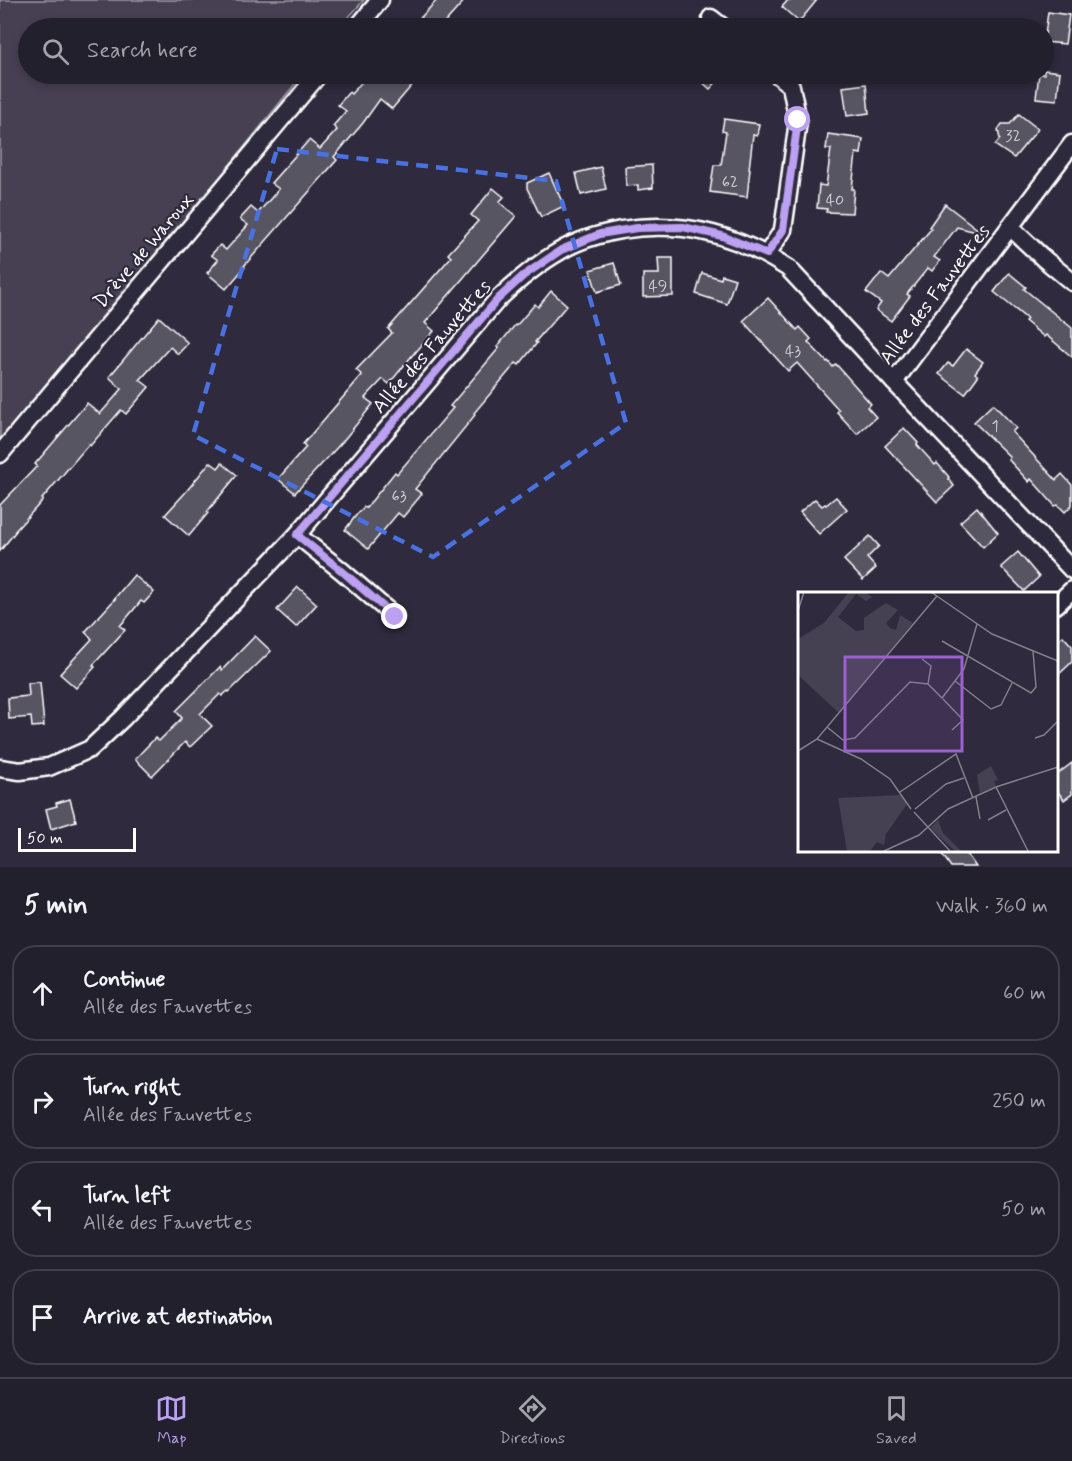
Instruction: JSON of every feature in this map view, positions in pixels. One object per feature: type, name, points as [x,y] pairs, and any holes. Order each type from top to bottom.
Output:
[{"type":"street","points":[[365,18],[380,0]]},
{"type":"street","name":"Drève de Waroux","points":[[0,454],[311,84]]},
{"type":"street","points":[[767,254],[783,230],[798,120],[789,84]]},
{"type":"street","name":"Allée des Fauvettes","points":[[0,768],[21,771],[49,767],[90,749],[123,718],[297,535],[498,299],[523,276],[561,250],[600,234],[637,228],[683,227],[722,236],[767,254],[788,268],[894,382],[1072,144]]},
{"type":"street","points":[[1010,227],[1072,282]]},
{"type":"street","points":[[894,382],[1072,570]]},
{"type":"street","points":[[297,535],[395,617]]},
{"type":"street","points":[[1057,604],[1072,590]]},
{"type":"highlighted area","points":[[277,149],[556,181],[626,423],[433,557],[193,435]]},
{"type":"shaded area","points":[[0,0],[364,0],[348,18],[18,18],[18,84],[295,84],[0,450]]},
{"type":"building","points":[[437,0],[465,0],[449,18],[420,18]]},
{"type":"building","points":[[788,0],[817,0],[802,18],[794,18],[782,7]]},
{"type":"building","points":[[1048,12],[1069,15],[1065,44],[1054,43],[1054,18],[1047,18]]},
{"type":"building","points":[[1054,71],[1060,72],[1057,100],[1036,98],[1038,84],[1054,84]]},
{"type":"building","points":[[360,84],[413,84],[392,109],[380,99],[334,157],[337,160],[226,289],[207,273],[218,260],[211,255],[220,245],[226,250],[248,225],[240,219],[251,207],[258,213],[279,189],[271,183],[309,140],[320,149],[337,130],[333,126],[346,111],[338,105],[349,92],[351,94]]},
{"type":"building","points":[[704,84],[715,84],[710,89]]},
{"type":"building","points":[[866,84],[869,113],[847,116],[843,87]]},
{"type":"building","points":[[1019,114],[1038,129],[1014,158],[995,145],[1000,139],[998,130],[1002,124],[1010,124]]},
{"type":"building","points":[[724,119],[759,124],[757,136],[753,135],[747,197],[710,192],[714,165],[721,165],[726,132],[722,131]]},
{"type":"building","points":[[828,134],[863,139],[861,154],[856,153],[852,213],[826,212],[827,209],[817,208],[819,185],[826,186],[831,149],[826,149]]},
{"type":"building","points":[[652,165],[653,188],[638,190],[638,185],[626,186],[625,167]]},
{"type":"building","points":[[601,167],[606,189],[581,195],[576,173]]},
{"type":"building","points":[[549,173],[564,206],[541,217],[527,188],[527,183]]},
{"type":"building","points":[[493,188],[504,197],[499,202],[516,216],[425,323],[434,331],[389,384],[383,379],[365,398],[373,404],[343,441],[295,493],[278,479],[306,447],[303,444],[362,375],[356,370],[392,333],[388,329],[451,257],[448,254],[478,221],[471,215]]},
{"type":"building","points":[[945,204],[984,234],[957,227],[934,257],[940,261],[932,271],[928,268],[907,294],[910,296],[891,321],[876,310],[881,303],[866,292],[881,273],[889,279],[931,229],[929,227]]},
{"type":"building","points":[[658,258],[673,258],[673,296],[643,297],[643,274],[659,274]]},
{"type":"building","points":[[614,263],[621,285],[597,292],[590,270]]},
{"type":"building","points":[[702,273],[721,279],[722,275],[735,279],[727,304],[696,294]]},
{"type":"building","points":[[1009,273],[1026,287],[1024,289],[1072,328],[1072,357],[1046,335],[1044,337],[1025,321],[1027,319],[994,292]]},
{"type":"building","points":[[551,291],[567,305],[535,342],[537,343],[519,365],[516,363],[474,413],[475,415],[415,489],[422,494],[403,517],[398,513],[368,549],[345,530],[395,472],[397,474],[453,408],[450,406],[499,348],[497,347],[515,325],[535,304],[538,307]]},
{"type":"building","points":[[768,298],[797,330],[800,327],[811,339],[808,342],[827,362],[833,367],[836,364],[871,404],[867,407],[876,417],[857,434],[797,363],[788,371],[743,321]]},
{"type":"building","points":[[159,317],[188,343],[178,354],[170,347],[140,380],[149,387],[126,414],[121,410],[90,446],[89,444],[0,551],[0,505],[37,466],[35,464],[87,403],[100,414],[122,389],[109,377]]},
{"type":"building","points":[[966,349],[983,362],[975,373],[978,376],[965,394],[939,374],[948,363],[953,366]]},
{"type":"building","points":[[993,404],[1016,428],[1012,432],[1056,480],[1062,474],[1072,485],[1072,505],[1065,512],[1058,505],[1055,506],[1031,479],[1029,482],[1008,459],[1010,457],[974,422]]},
{"type":"building","points":[[904,428],[935,465],[937,463],[954,486],[937,502],[885,446]]},
{"type":"building","points":[[210,462],[218,468],[222,463],[237,475],[189,536],[165,515]]},
{"type":"building","points":[[836,497],[847,509],[819,534],[800,512],[815,499],[822,506]]},
{"type":"building","points":[[977,507],[998,533],[983,547],[960,522]]},
{"type":"building","points":[[870,536],[879,546],[867,558],[876,568],[863,580],[844,560]]},
{"type":"building","points":[[1018,552],[1039,577],[1024,591],[1001,567]]},
{"type":"building","points":[[134,575],[154,592],[144,603],[141,601],[120,626],[125,630],[93,665],[95,667],[76,688],[60,674],[92,639],[85,632]]},
{"type":"building","points":[[298,587],[317,604],[296,627],[277,610]]},
{"type":"building","points":[[255,636],[271,651],[229,692],[222,696],[220,694],[200,714],[212,726],[190,747],[185,742],[152,776],[135,759],[155,738],[159,741],[182,718],[176,711],[220,667],[222,670]]},
{"type":"building","points":[[1063,636],[1072,646],[1072,662],[1057,676],[1057,641]]},
{"type":"building","points":[[40,682],[44,726],[32,727],[31,717],[9,719],[8,698],[29,696],[28,683]]},
{"type":"building","points":[[1072,763],[1072,794],[1064,800],[1057,790],[1057,774]]},
{"type":"building","points":[[70,799],[76,821],[51,829],[46,809]]},
{"type":"building","points":[[940,852],[965,852],[976,867],[951,867]]},
{"type":"route","points":[[395,617],[297,535],[498,299],[523,276],[561,250],[600,234],[637,228],[683,227],[722,236],[767,254],[783,230],[798,120]]}]
